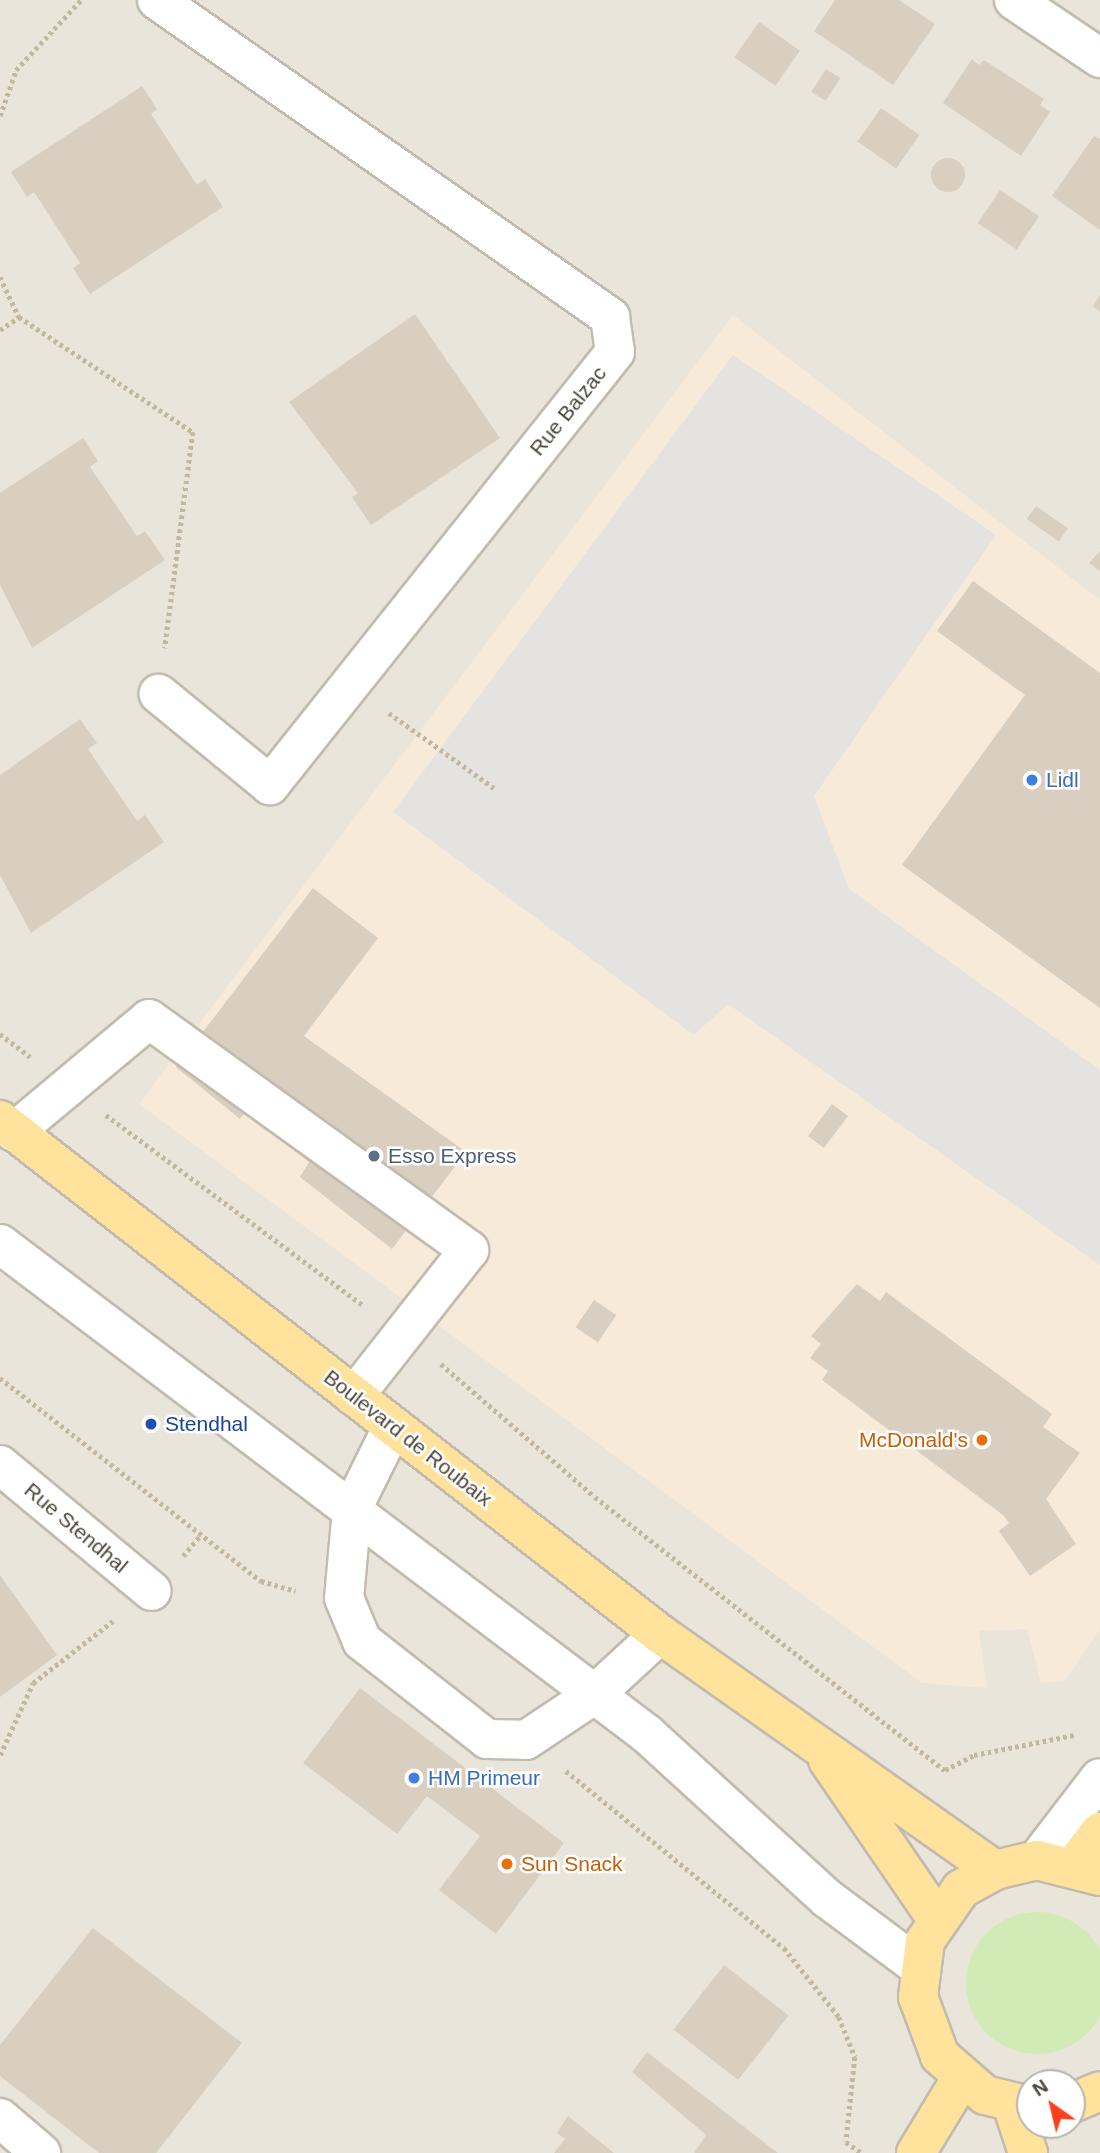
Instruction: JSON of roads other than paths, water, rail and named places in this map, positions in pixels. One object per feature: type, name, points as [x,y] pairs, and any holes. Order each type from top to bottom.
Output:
[{"type":"main road","name":"Boulevard de Roubaix","points":[[7,1126],[660,1634],[821,1750],[912,1806],[995,1870]]},
{"type":"main road","name":"Boulevard de Roubaix","points":[[821,1750],[936,1918]]},
{"type":"main road","points":[[1016,2103],[961,2079],[925,2028],[918,1966],[936,1918],[961,1889],[995,1870],[1070,1867],[1100,1832]]},
{"type":"main road","points":[[916,2153],[961,2079]]},
{"type":"street","name":"Rue Balzac","points":[[157,0],[610,317],[615,352],[270,785],[159,694]]},
{"type":"street","points":[[1014,0],[1100,58]]},
{"type":"street","points":[[7,1126],[68,1087],[149,1019],[469,1250],[354,1396]]},
{"type":"street","points":[[0,1244],[594,1695],[871,1935],[918,1966]]},
{"type":"street","points":[[393,1426],[352,1509],[344,1598],[362,1641],[487,1739],[526,1740],[594,1695],[660,1634]]},
{"type":"street","name":"Rue Stendhal","points":[[0,1465],[152,1591]]},
{"type":"street","points":[[1070,1867],[1100,1778]]},
{"type":"street","points":[[0,2118],[41,2153]]},
{"type":"place","name":"Lidl","points":[[1032,780]]},
{"type":"place","name":"Esso Express","points":[[374,1156]]},
{"type":"place","name":"Stendhal","points":[[151,1424]]},
{"type":"place","name":"McDonald's","points":[[982,1440]]},
{"type":"place","name":"HM Primeur","points":[[414,1778]]},
{"type":"place","name":"Sun Snack","points":[[507,1864]]}]
